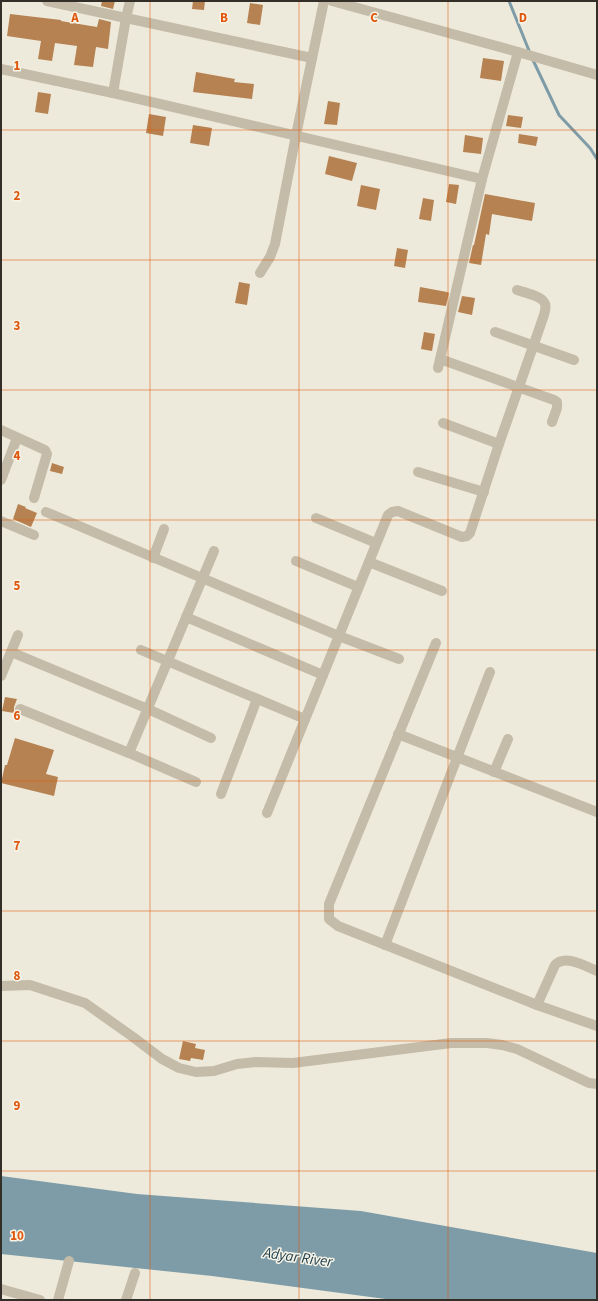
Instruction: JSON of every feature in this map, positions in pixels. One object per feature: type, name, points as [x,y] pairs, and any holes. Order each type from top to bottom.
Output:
[{"type":"street","points":[[47,1],[312,58]]},
{"type":"street","points":[[113,93],[130,1]]},
{"type":"street","points":[[260,273],[270,257],[275,244],[324,1]]},
{"type":"street","points":[[332,1],[597,75]]},
{"type":"street","points":[[518,52],[482,179],[439,363],[554,400],[557,402],[557,408],[552,422]]},
{"type":"street","points":[[1,69],[113,93],[482,179]]},
{"type":"street","points":[[267,814],[388,515],[392,512],[398,511],[462,537],[470,534],[546,307],[544,301],[540,298],[516,290]]},
{"type":"street","points":[[495,332],[574,360]]},
{"type":"street","points":[[443,423],[499,444]]},
{"type":"street","points":[[1,430],[44,450],[47,454],[34,498]]},
{"type":"street","points":[[1,480],[16,438]]},
{"type":"street","points":[[418,472],[484,492]]},
{"type":"street","points":[[46,512],[339,636],[399,659]]},
{"type":"street","points":[[316,518],[376,543]]},
{"type":"street","points":[[1,521],[34,535]]},
{"type":"street","points":[[153,558],[164,530]]},
{"type":"street","points":[[129,753],[214,551]]},
{"type":"street","points":[[296,561],[358,587]]},
{"type":"street","points":[[369,562],[442,591]]},
{"type":"street","points":[[186,617],[323,675]]},
{"type":"street","points":[[1,676],[18,635]]},
{"type":"street","points":[[436,643],[329,904],[329,919],[338,926],[384,945],[537,1005],[597,1026]]},
{"type":"street","points":[[141,650],[305,719]]},
{"type":"street","points":[[11,652],[148,709],[211,738]]},
{"type":"street","points":[[384,945],[490,672]]},
{"type":"street","points":[[221,794],[257,699]]},
{"type":"street","points":[[20,709],[196,782]]},
{"type":"street","points":[[398,734],[597,812]]},
{"type":"street","points":[[494,772],[508,739]]},
{"type":"street","points":[[537,1005],[558,961],[570,961],[597,971]]},
{"type":"street","points":[[1,986],[30,985],[85,1003],[162,1059],[179,1068],[196,1072],[214,1071],[237,1064],[293,1063],[451,1043],[487,1043],[517,1049],[589,1083],[597,1084]]},
{"type":"street","points":[[58,1300],[69,1261]]},
{"type":"street","points":[[126,1300],[135,1273]]},
{"type":"street","points":[[1,1289],[40,1300]]},
{"type":"water","name":"Adyar River","points":[[1,1176],[137,1194],[361,1211],[597,1253],[597,1300],[393,1300],[212,1276],[1,1254]]},
{"type":"building","points":[[102,1],[115,1],[113,9],[101,6]]},
{"type":"building","points":[[193,1],[205,1],[204,10],[192,9]]},
{"type":"building","points":[[250,3],[263,5],[260,25],[247,23]]},
{"type":"building","points":[[10,14],[61,20],[97,27],[99,19],[111,22],[108,49],[96,47],[93,67],[74,65],[77,46],[55,43],[52,61],[38,59],[41,41],[7,36]]},
{"type":"building","points":[[483,58],[504,61],[501,81],[480,78]]},
{"type":"building","points":[[196,72],[235,79],[234,82],[254,84],[252,99],[193,92]]},
{"type":"building","points":[[38,92],[51,94],[48,114],[35,112]]},
{"type":"building","points":[[328,101],[340,103],[337,125],[324,124]]},
{"type":"building","points":[[149,114],[166,117],[163,136],[146,133]]},
{"type":"building","points":[[508,115],[523,117],[521,128],[506,126]]},
{"type":"building","points":[[193,125],[212,128],[209,146],[190,143]]},
{"type":"building","points":[[519,134],[538,137],[536,146],[518,143]]},
{"type":"building","points":[[465,135],[483,138],[481,154],[463,152]]},
{"type":"building","points":[[329,156],[357,163],[352,181],[325,174]]},
{"type":"building","points":[[449,184],[459,185],[456,204],[446,202]]},
{"type":"building","points":[[361,185],[380,189],[376,210],[357,206]]},
{"type":"building","points":[[485,194],[535,203],[532,221],[492,214],[489,235],[486,234],[481,265],[469,263]]},
{"type":"building","points":[[423,198],[434,200],[431,221],[419,219]]},
{"type":"building","points":[[397,248],[408,250],[405,268],[394,266]]},
{"type":"building","points":[[239,282],[250,284],[247,305],[235,303]]},
{"type":"building","points":[[420,287],[449,293],[446,306],[418,302]]},
{"type":"building","points":[[462,296],[475,298],[472,315],[458,312]]},
{"type":"building","points":[[424,332],[435,334],[432,351],[421,349]]},
{"type":"building","points":[[52,463],[64,467],[62,474],[50,471]]},
{"type":"building","points":[[18,504],[37,513],[31,527],[13,519]]},
{"type":"building","points":[[5,697],[17,699],[14,707],[14,713],[2,711]]},
{"type":"building","points":[[15,738],[54,750],[46,774],[58,777],[54,796],[1,783],[5,765],[7,765]]},
{"type":"building","points":[[183,1041],[196,1044],[195,1048],[205,1050],[203,1060],[191,1058],[190,1061],[179,1059]]},
{"type":"waterway","points":[[509,1],[530,53]]},
{"type":"waterway","points":[[532,58],[559,115],[590,148],[597,159]]}]
